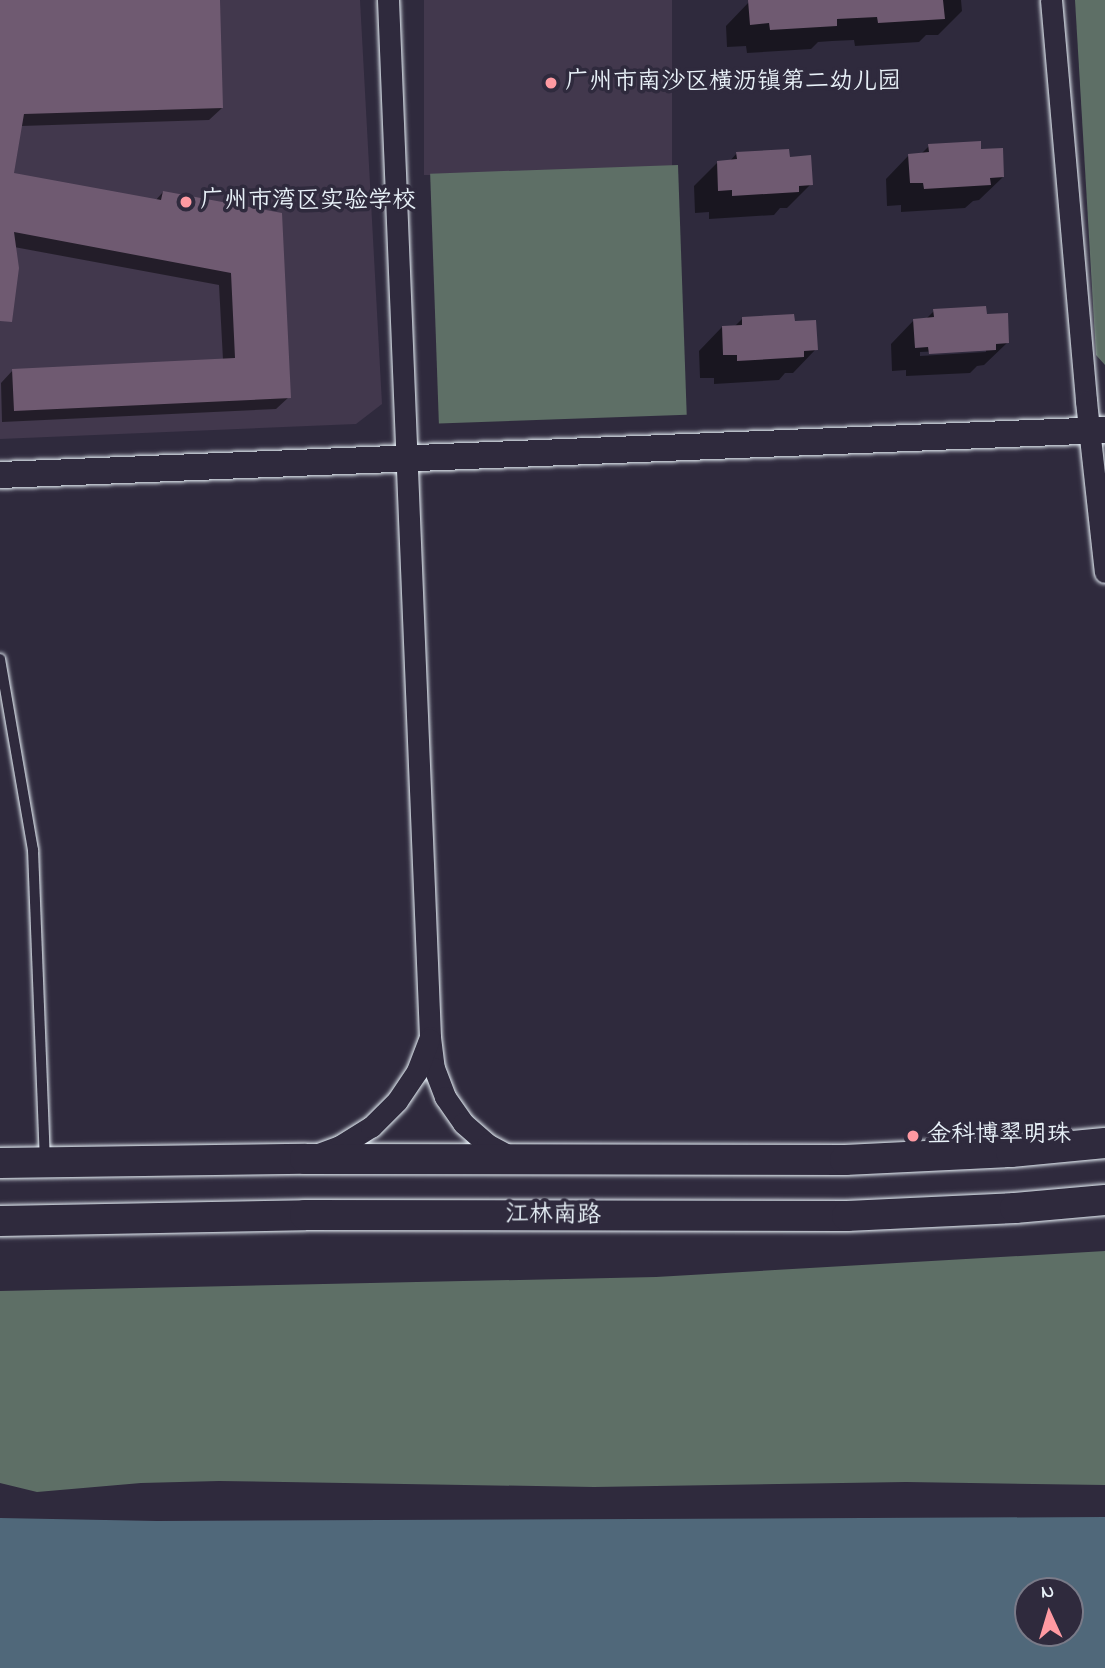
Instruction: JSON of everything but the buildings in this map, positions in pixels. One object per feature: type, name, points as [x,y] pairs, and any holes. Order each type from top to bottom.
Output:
[{"type":"main road","points":[[0,1163],[305,1159],[845,1160],[1103,1143]]},
{"type":"main road","name":"江林南路","points":[[0,1221],[305,1215],[847,1216],[1015,1209],[1105,1200]]},
{"type":"street","points":[[388,0],[430,1037],[434,1068],[445,1097],[463,1123],[486,1144],[514,1159]]},
{"type":"street","points":[[1051,0],[1097,431],[1105,572]]},
{"type":"street","points":[[0,475],[1097,431]]},
{"type":"street","points":[[305,1159],[340,1146],[371,1127],[397,1101],[417,1071],[430,1037]]},
{"type":"lane","points":[[0,659],[33,850],[45,1162]]},
{"type":"shaded area","name":"广州市湾区实验学校","points":[[0,0],[360,0],[382,404],[356,424],[0,439]]},
{"type":"shaded area","name":"广州市南沙区横沥镇第二幼儿园","points":[[424,0],[672,0],[672,175],[424,175]]},
{"type":"green space","points":[[1075,0],[1105,0],[1105,365],[1096,355]]},
{"type":"green space","points":[[678,165],[687,415],[439,424],[430,174]]},
{"type":"green space","points":[[1105,1251],[1105,1485],[906,1482],[594,1487],[219,1481],[141,1483],[37,1492],[0,1483],[0,1291],[656,1277]]},
{"type":"water","points":[[1105,1517],[1105,1668],[0,1668],[0,1518],[157,1521]]},
{"type":"place","name":"广州市南沙区横沥镇第二幼儿园","points":[[551,83]]},
{"type":"place","name":"广州市湾区实验学校","points":[[186,202]]},
{"type":"place","name":"金科博翠明珠","points":[[913,1136]]}]
